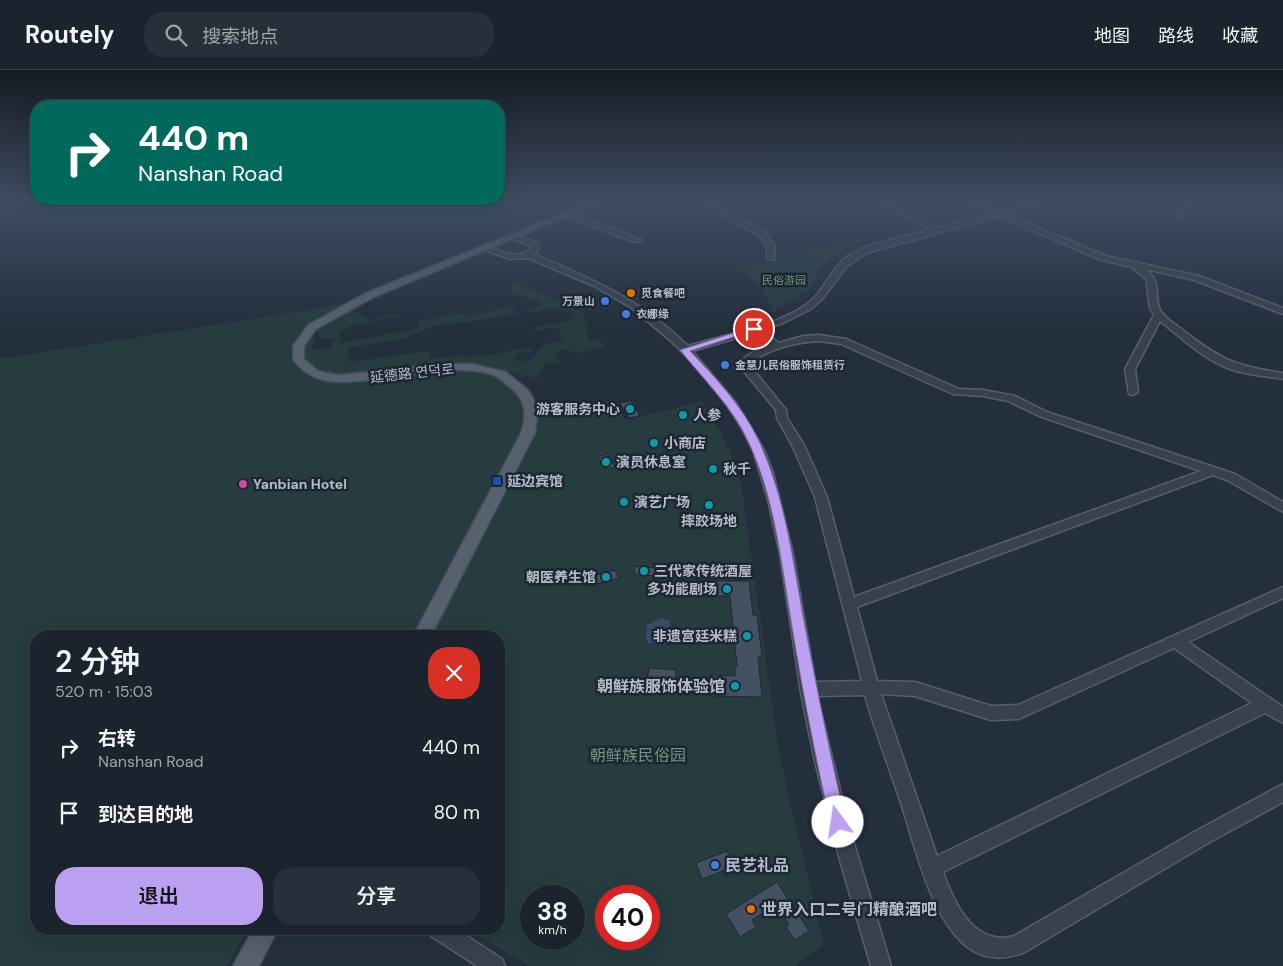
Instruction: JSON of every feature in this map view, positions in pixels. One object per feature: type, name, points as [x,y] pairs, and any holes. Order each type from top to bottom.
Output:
[{"type":"main road","points":[[483,248],[493,244]]},
{"type":"main road","name":"延德路 연덕로","points":[[425,630],[528,433],[532,421],[532,411],[527,397],[516,384],[503,376],[484,370],[439,368],[365,378],[323,378],[310,373],[302,365],[297,357],[297,348],[312,327],[323,320],[359,302],[483,248]]},
{"type":"main road","points":[[244,966],[262,935]]},
{"type":"street","points":[[529,255],[535,250],[534,245],[531,244]]},
{"type":"street","points":[[770,244],[771,258]]},
{"type":"street","points":[[685,350],[754,329],[807,307],[829,287],[844,264],[853,256],[883,244]]},
{"type":"street","points":[[1070,244],[1104,258],[1196,278],[1283,311]]},
{"type":"street","points":[[483,248],[508,257],[529,255],[601,287],[625,300],[653,320],[685,350],[714,382],[741,419],[753,440],[767,472],[785,547],[809,689],[838,822],[881,966]]},
{"type":"street","points":[[1134,266],[1144,272],[1154,285],[1152,307],[1158,315],[1226,364],[1241,369],[1283,376]]},
{"type":"street","points":[[1149,277],[1147,272],[1156,269]]},
{"type":"street","points":[[1133,392],[1130,369],[1158,315]]},
{"type":"street","points":[[754,329],[778,347]]},
{"type":"street","points":[[1283,508],[1240,481],[1043,414],[1011,398],[984,393],[957,392],[843,341],[810,338],[754,355],[745,362],[745,365],[781,410],[782,418],[809,469],[826,512],[878,713],[932,868],[948,908],[966,932],[976,941],[998,949],[1018,945],[1194,841],[1283,793]]},
{"type":"street","points":[[851,604],[1212,471]]},
{"type":"street","points":[[809,689],[915,689],[991,713],[1019,712],[1283,592]]},
{"type":"street","points":[[1175,641],[1283,716]]},
{"type":"street","points":[[932,868],[1265,704]]},
{"type":"street","points":[[447,935],[495,966]]},
{"type":"green space","name":"民俗游园","points":[[842,244],[856,244],[832,257],[820,270],[808,291],[771,313],[768,311],[773,309],[766,298],[763,288],[739,268],[774,260],[776,252],[784,257]]},
{"type":"green space","points":[[517,283],[582,313],[585,316],[584,320],[588,326],[587,332],[591,341],[600,340],[604,347],[580,353],[571,352],[569,349],[560,350],[556,353],[559,364],[545,363],[537,378],[473,365],[456,364],[342,376],[319,372],[304,363],[301,347],[304,341],[312,335],[314,338],[311,350],[330,348],[334,339],[320,338],[320,334],[315,332],[323,325],[353,310],[372,321],[392,314],[403,316],[352,325],[339,333],[340,343],[417,329],[419,321],[453,313],[471,315],[511,306],[517,312],[511,315],[431,327],[402,339],[347,348],[349,362],[429,351],[431,359],[462,356],[473,357],[534,348],[532,351],[515,355],[517,362],[532,360],[537,351],[547,344],[563,340],[558,327],[537,331],[531,328],[569,321],[576,316],[573,311],[553,308],[522,311],[541,306],[538,300],[515,294],[508,290],[514,288],[511,286]]},
{"type":"green space","name":"Yanbian Hotel","points":[[351,303],[313,322],[299,335],[290,355],[292,363],[298,369],[317,378],[471,370],[493,374],[513,384],[527,406],[524,433],[414,630],[30,630],[30,935],[245,935],[227,966],[0,966],[0,359]]},
{"type":"green space","name":"朝鲜族民俗园","points":[[613,400],[626,420],[701,402],[714,420],[725,441],[741,483],[778,745],[791,809],[824,944],[794,966],[530,966],[477,935],[505,935],[505,630],[432,630],[528,449],[534,431],[535,418]]},
{"type":"water","points":[[661,618],[670,621],[670,641],[667,644],[648,643],[646,639],[647,625]]},
{"type":"building","name":"游客服务中心","points":[[631,401],[640,416],[629,418],[620,403]]},
{"type":"building","name":"演员休息室","points":[[607,454],[615,467],[605,469],[598,457]]},
{"type":"building","name":"三代家传统酒屋","points":[[635,566],[655,568],[654,576],[634,574]]},
{"type":"building","name":"朝医养生馆","points":[[615,570],[619,578],[596,584],[593,576]]},
{"type":"building","points":[[703,581],[749,581],[753,615],[757,615],[762,657],[758,657],[762,697],[709,696],[709,675],[735,676],[735,666],[737,666],[730,596],[704,596]]},
{"type":"building","points":[[649,668],[676,670],[675,682],[647,680]]},
{"type":"building","name":"民艺礼品","points":[[727,851],[733,867],[702,879],[696,863]]},
{"type":"building","name":"世界入口二号门精酿酒吧","points":[[777,882],[809,931],[795,940],[786,927],[789,925],[776,904],[752,920],[756,927],[740,937],[726,914]]},
{"type":"place","name":"觅食餐吧","points":[[631,293]]},
{"type":"place","name":"万景山","points":[[605,301]]},
{"type":"place","name":"衣娜缘","points":[[626,314]]},
{"type":"place","name":"金慧儿民俗服饰租赁行","points":[[725,365]]},
{"type":"place","name":"游客服务中心","points":[[630,409]]},
{"type":"place","name":"人参","points":[[683,415]]},
{"type":"place","name":"小商店","points":[[654,443]]},
{"type":"place","name":"演员休息室","points":[[606,462]]},
{"type":"place","name":"秋千","points":[[713,469]]},
{"type":"place","name":"延边宾馆","points":[[497,481]]},
{"type":"place","name":"Yanbian Hotel","points":[[243,484]]},
{"type":"place","name":"演艺广场","points":[[624,502]]},
{"type":"place","name":"摔跤场地","points":[[709,505]]},
{"type":"place","name":"三代家传统酒屋","points":[[644,571]]},
{"type":"place","name":"朝医养生馆","points":[[606,577]]},
{"type":"place","name":"多功能剧场","points":[[727,589]]},
{"type":"place","name":"非遗宫廷米糕","points":[[747,636]]},
{"type":"place","name":"朝鲜族服饰体验馆","points":[[735,686]]},
{"type":"place","name":"民艺礼品","points":[[715,865]]},
{"type":"place","name":"世界入口二号门精酿酒吧","points":[[751,909]]},
{"type":"route","points":[[754,329],[685,350],[714,382],[746,426],[767,472],[785,547],[818,736],[838,822]]}]
